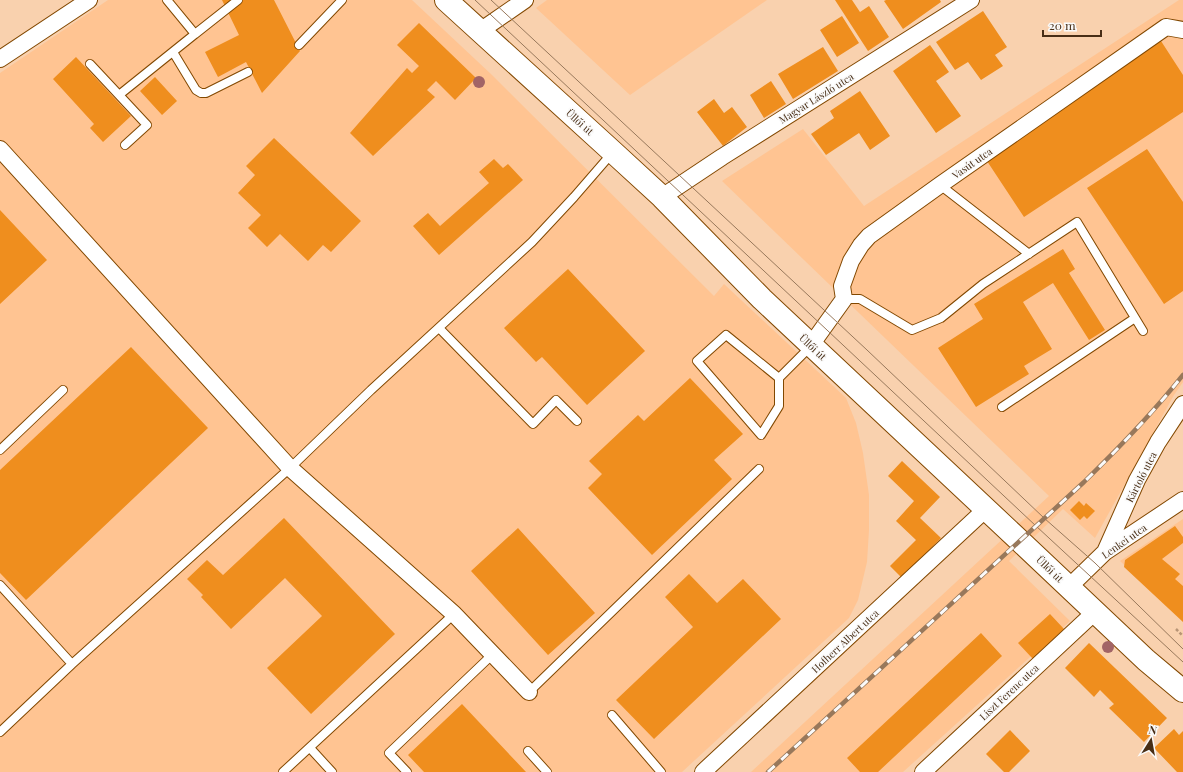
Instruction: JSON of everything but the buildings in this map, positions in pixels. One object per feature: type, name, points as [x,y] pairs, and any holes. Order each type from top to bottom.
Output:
[{"type":"main road","name":"Üllői út","points":[[446,0],[662,197],[762,299],[811,346],[1096,611],[1146,660],[1183,691]]},
{"type":"street","points":[[0,59],[89,0]]},
{"type":"street","points":[[480,31],[525,0]]},
{"type":"street","name":"Magyar László utca","points":[[662,197],[722,157],[971,0]]},
{"type":"street","name":"Vasút utca","points":[[844,299],[842,286],[851,260],[869,236],[1166,27],[1183,30]]},
{"type":"street","points":[[0,150],[290,468],[454,614],[529,692]]},
{"type":"street","points":[[811,346],[844,299]]},
{"type":"street","name":"Kártoló utca","points":[[1105,552],[1138,480],[1158,442],[1183,404]]},
{"type":"street","name":"Lenkei utca","points":[[1069,587],[1105,552],[1183,500]]},
{"type":"street","name":"Hofherr Albert utca","points":[[703,772],[986,510]]},
{"type":"street","name":"Liszt Ferenc utca","points":[[923,772],[1096,611]]},
{"type":"lane","points":[[167,0],[195,34]]},
{"type":"lane","points":[[119,95],[238,0]]},
{"type":"lane","points":[[299,45],[342,0]]},
{"type":"lane","points":[[173,52],[196,90],[201,93],[206,93],[248,72]]},
{"type":"lane","points":[[90,64],[147,125],[125,144]]},
{"type":"lane","points":[[0,732],[72,664],[290,468],[371,390],[532,242],[613,152]]},
{"type":"lane","points":[[940,185],[1029,254]]},
{"type":"lane","points":[[844,299],[860,299],[912,330],[941,318],[983,284],[1077,222],[1143,331]]},
{"type":"lane","points":[[1002,407],[1135,318]]},
{"type":"lane","points":[[439,328],[533,424],[556,400],[578,421]]},
{"type":"lane","points":[[780,378],[726,335],[697,361],[761,435],[779,406],[780,378],[811,346]]},
{"type":"lane","points":[[0,450],[63,390]]},
{"type":"lane","points":[[529,692],[759,469]]},
{"type":"lane","points":[[0,585],[72,664]]},
{"type":"lane","points":[[283,772],[454,614]]},
{"type":"lane","points":[[407,772],[389,753],[493,654]]},
{"type":"lane","points":[[612,715],[661,772]]},
{"type":"lane","points":[[310,748],[332,772]]},
{"type":"lane","points":[[528,751],[547,772]]},
{"type":"path","points":[[1176,629],[1183,636]]},
{"type":"shaded area","points":[[108,0],[412,0],[492,75],[714,296],[724,284],[846,398],[856,423],[863,453],[869,495],[867,562],[858,600],[849,618],[682,772],[0,772],[0,73]]},
{"type":"shaded area","points":[[547,0],[767,0],[630,95],[536,8]]},
{"type":"shaded area","points":[[1179,0],[1183,0],[1183,382],[1174,395],[1095,538],[1063,509],[1009,561],[1070,621],[903,772],[751,772],[1049,496],[722,181],[803,129],[864,206]]},
{"type":"shaded area","points":[[1183,519],[1183,619],[1120,561]]},
{"type":"tram line","points":[[475,0],[1183,662]]},
{"type":"tram line","points":[[491,0],[867,350],[1044,518],[1095,563],[1183,649]]},
{"type":"railway","points":[[768,772],[1084,482],[1160,403],[1183,375]]}]
